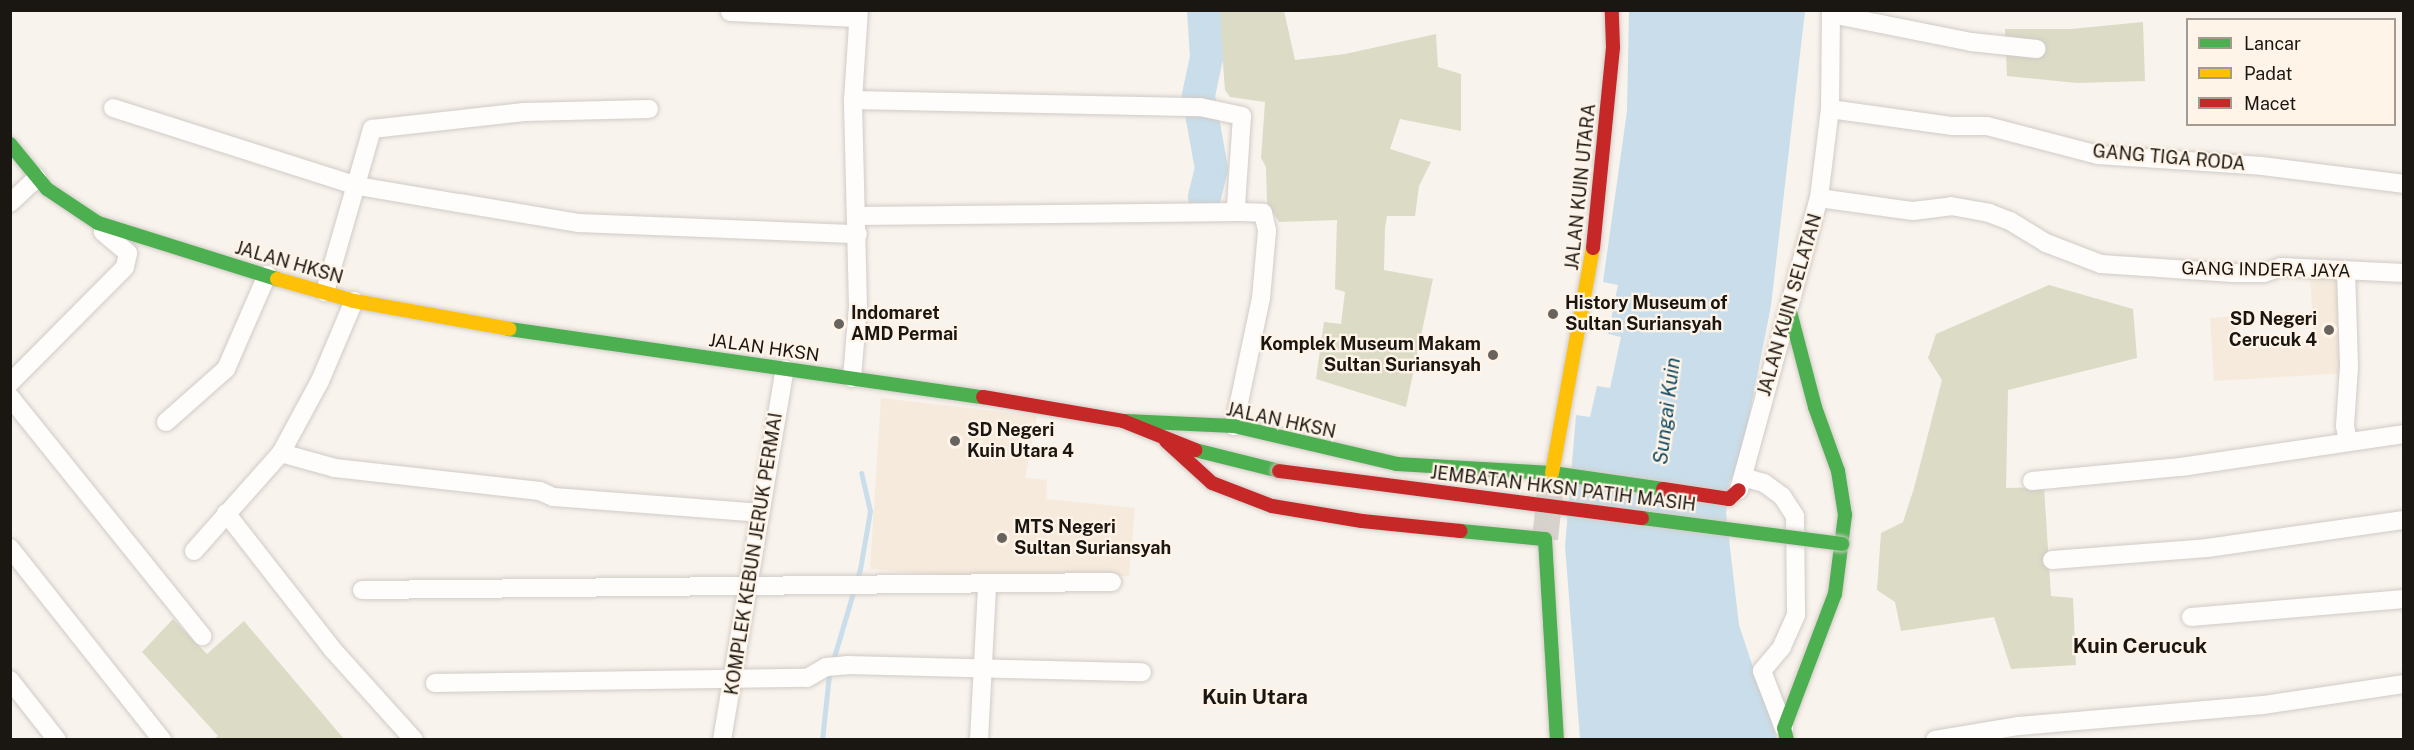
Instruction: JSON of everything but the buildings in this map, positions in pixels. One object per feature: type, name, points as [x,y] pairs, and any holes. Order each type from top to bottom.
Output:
[{"type":"main road","name":"JALAN KUIN UTARA","points":[[1557,474],[1599,214],[1613,47],[1612,10]]},
{"type":"main road","name":"JALAN HKSN","points":[[10,144],[38,178],[80,212],[98,223],[184,253],[354,301],[572,341],[852,378],[1123,421],[1234,426],[1397,464],[1737,489]]},
{"type":"main road","points":[[1786,734],[1835,594],[1845,515],[1838,471],[1815,407],[1790,312]]},
{"type":"main road","points":[[1123,421],[1166,441],[1212,483],[1272,506],[1362,521],[1545,539],[1557,740]]},
{"type":"main road","name":"JEMBATAN HKSN PATIH MASIH","points":[[1166,441],[1229,461],[1279,471],[1842,544]]},
{"type":"street","points":[[730,12],[859,14],[853,100],[857,225],[852,378]]},
{"type":"street","points":[[1831,12],[1971,42],[2037,49]]},
{"type":"street","name":"JALAN KUIN SELATAN","points":[[1737,489],[1790,312],[1820,198],[1830,109],[1831,12]]},
{"type":"street","points":[[853,100],[1200,106],[1238,114],[1243,118],[1236,206],[1240,212]]},
{"type":"street","points":[[113,108],[358,186],[579,223],[857,225],[1263,213],[1267,231],[1261,298],[1234,426]]},
{"type":"street","points":[[325,292],[358,186],[372,129],[524,112],[649,109]]},
{"type":"street","name":"GANG TIGA RODA","points":[[1830,109],[1953,126],[1987,126],[2098,155],[2262,166],[2403,184]]},
{"type":"street","points":[[10,203],[38,178]]},
{"type":"street","name":"GANG INDERA JAYA","points":[[1820,198],[1913,211],[1951,206],[1989,213],[2010,220],[2046,243],[2101,264],[2233,273],[2264,273],[2281,267],[2403,273]]},
{"type":"street","points":[[10,383],[129,261],[128,253],[80,212]]},
{"type":"street","points":[[2346,270],[2348,441]]},
{"type":"street","points":[[166,422],[226,369],[267,275]]},
{"type":"street","points":[[194,551],[281,453],[320,381],[354,301]]},
{"type":"street","name":"KOMPLEK KEBUN JERUK PERMAI","points":[[722,740],[735,678],[759,513],[785,369]]},
{"type":"street","points":[[14,407],[202,636]]},
{"type":"street","points":[[2032,481],[2236,460],[2403,434]]},
{"type":"street","points":[[281,453],[335,468],[540,491],[553,497],[759,513]]},
{"type":"street","points":[[1737,489],[1764,483],[1782,496],[1795,516],[1796,615],[1782,647],[1762,671],[1786,734]]},
{"type":"street","points":[[226,513],[333,650],[414,740]]},
{"type":"street","points":[[2052,560],[2207,548],[2403,520]]},
{"type":"street","points":[[10,548],[162,740]]},
{"type":"street","points":[[362,590],[987,586],[1112,582]]},
{"type":"street","points":[[978,740],[985,667],[987,586]]},
{"type":"street","points":[[2191,617],[2403,599]]},
{"type":"street","points":[[435,684],[807,678],[830,666],[985,667],[1142,672]]},
{"type":"street","points":[[10,680],[57,740]]},
{"type":"street","points":[[1935,740],[2019,726],[2263,705],[2403,684]]},
{"type":"shaded area","name":"SD Negeri Cerucuk 4","points":[[2341,271],[2347,373],[2214,381],[2210,318],[2235,316],[2237,346],[2314,341],[2310,272]]},
{"type":"shaded area","name":"MTS Negeri Sultan Suriansyah","points":[[881,398],[1037,416],[1025,478],[1047,480],[1046,499],[1135,508],[1129,576],[977,578],[870,569]]},
{"type":"green space","points":[[1219,11],[1284,11],[1295,60],[1345,54],[1436,34],[1438,67],[1461,74],[1461,131],[1400,119],[1390,149],[1431,162],[1419,186],[1415,216],[1387,216],[1385,228],[1384,270],[1433,279],[1406,407],[1316,379],[1324,322],[1341,324],[1345,292],[1335,289],[1337,220],[1279,222],[1267,203],[1266,167],[1261,158],[1265,102],[1230,97],[1225,90]]},
{"type":"green space","points":[[2143,22],[2145,81],[2077,83],[2007,76],[2005,29],[2071,29]]},
{"type":"green space","points":[[2049,285],[2133,309],[2137,358],[2008,390],[2006,488],[2044,487],[2051,596],[2073,598],[2076,665],[2011,669],[1994,617],[1901,631],[1895,602],[1877,590],[1881,533],[1903,522],[1914,488],[1942,380],[1928,358],[1936,334]]},
{"type":"green space","points":[[173,619],[207,654],[244,621],[344,739],[213,739],[218,736],[142,652]]},
{"type":"water","name":"Sungai Kuin","points":[[1629,11],[1805,11],[1771,306],[1739,467],[1729,483],[1726,513],[1739,625],[1777,739],[1580,739],[1565,546],[1576,415],[1590,417],[1597,386],[1610,388],[1621,337],[1608,334],[1618,285],[1603,282],[1627,111]]},
{"type":"waterway","points":[[1203,10],[1206,57],[1198,96],[1211,168],[1204,196]]},
{"type":"waterway","points":[[822,740],[829,674],[860,569],[870,511],[861,473]]},
{"type":"tunnel","points":[[1545,539],[1552,473]]},
{"type":"traffic: fast","points":[[10,144],[47,189],[98,223],[277,279]]},
{"type":"traffic: fast","points":[[1787,740],[1784,728],[1835,594],[1845,515],[1838,471],[1815,407],[1790,312]]},
{"type":"traffic: fast","points":[[509,329],[983,397]]},
{"type":"traffic: fast","points":[[1126,421],[1234,426],[1397,464],[1552,473],[1663,489]]},
{"type":"traffic: fast","points":[[1195,450],[1279,471]]},
{"type":"traffic: fast","points":[[1642,518],[1842,544]]},
{"type":"traffic: fast","points":[[1460,531],[1545,539],[1557,740]]},
{"type":"traffic: slow","points":[[1552,473],[1593,248]]},
{"type":"traffic: slow","points":[[277,279],[354,301],[509,329]]},
{"type":"traffic: jam","points":[[1593,248],[1613,47],[1612,10]]},
{"type":"traffic: jam","points":[[983,397],[1123,421],[1195,450]]},
{"type":"traffic: jam","points":[[1166,441],[1212,483],[1272,506],[1362,521],[1460,531]]},
{"type":"traffic: jam","points":[[1279,471],[1642,518]]},
{"type":"traffic: jam","points":[[1663,489],[1729,499],[1739,490]]},
{"type":"place","name":"History Museum of Sultan Suriansyah","points":[[1553,314]]},
{"type":"place","name":"Indomaret AMD Permai","points":[[839,324]]},
{"type":"place","name":"SD Negeri Cerucuk 4","points":[[2329,330]]},
{"type":"place","name":"Komplek Museum Makam Sultan Suriansyah","points":[[1493,355]]},
{"type":"place","name":"SD Negeri Kuin Utara 4","points":[[955,441]]},
{"type":"place","name":"MTS Negeri Sultan Suriansyah","points":[[1002,538]]},
{"type":"district","name":"Kuin Cerucuk","points":[[2140,646]]},
{"type":"district","name":"Kuin Utara","points":[[1255,697]]}]
